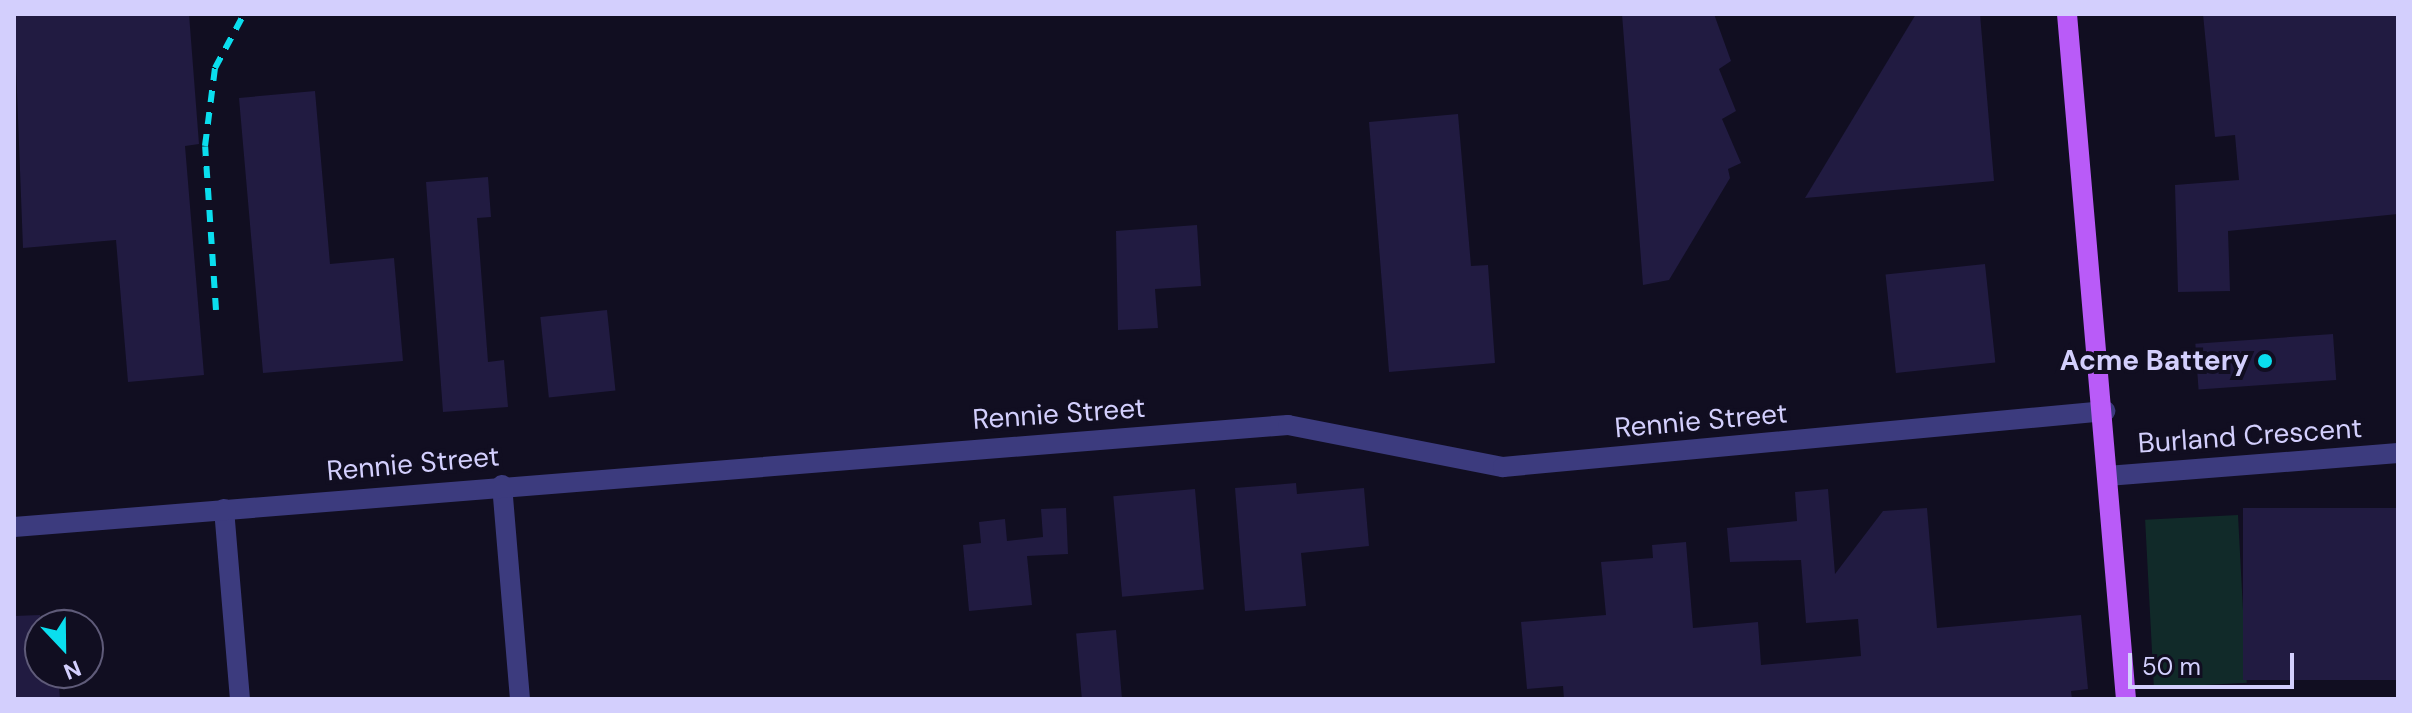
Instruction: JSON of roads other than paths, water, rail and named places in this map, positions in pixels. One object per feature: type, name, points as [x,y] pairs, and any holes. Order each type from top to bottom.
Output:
[{"type":"main road","points":[[2067,14],[2105,411],[2107,476],[2126,699]]},
{"type":"street","name":"Rennie Street","points":[[14,527],[502,485],[1288,425],[1503,467],[2105,411]]},
{"type":"street","name":"Burland Crescent","points":[[2107,476],[2398,453]]},
{"type":"street","points":[[502,485],[520,699]]},
{"type":"street","points":[[224,509],[240,699]]},
{"type":"railway","points":[[216,310],[205,146],[215,68],[244,14]]},
{"type":"place","name":"Acme Battery","points":[[2265,361]]}]
